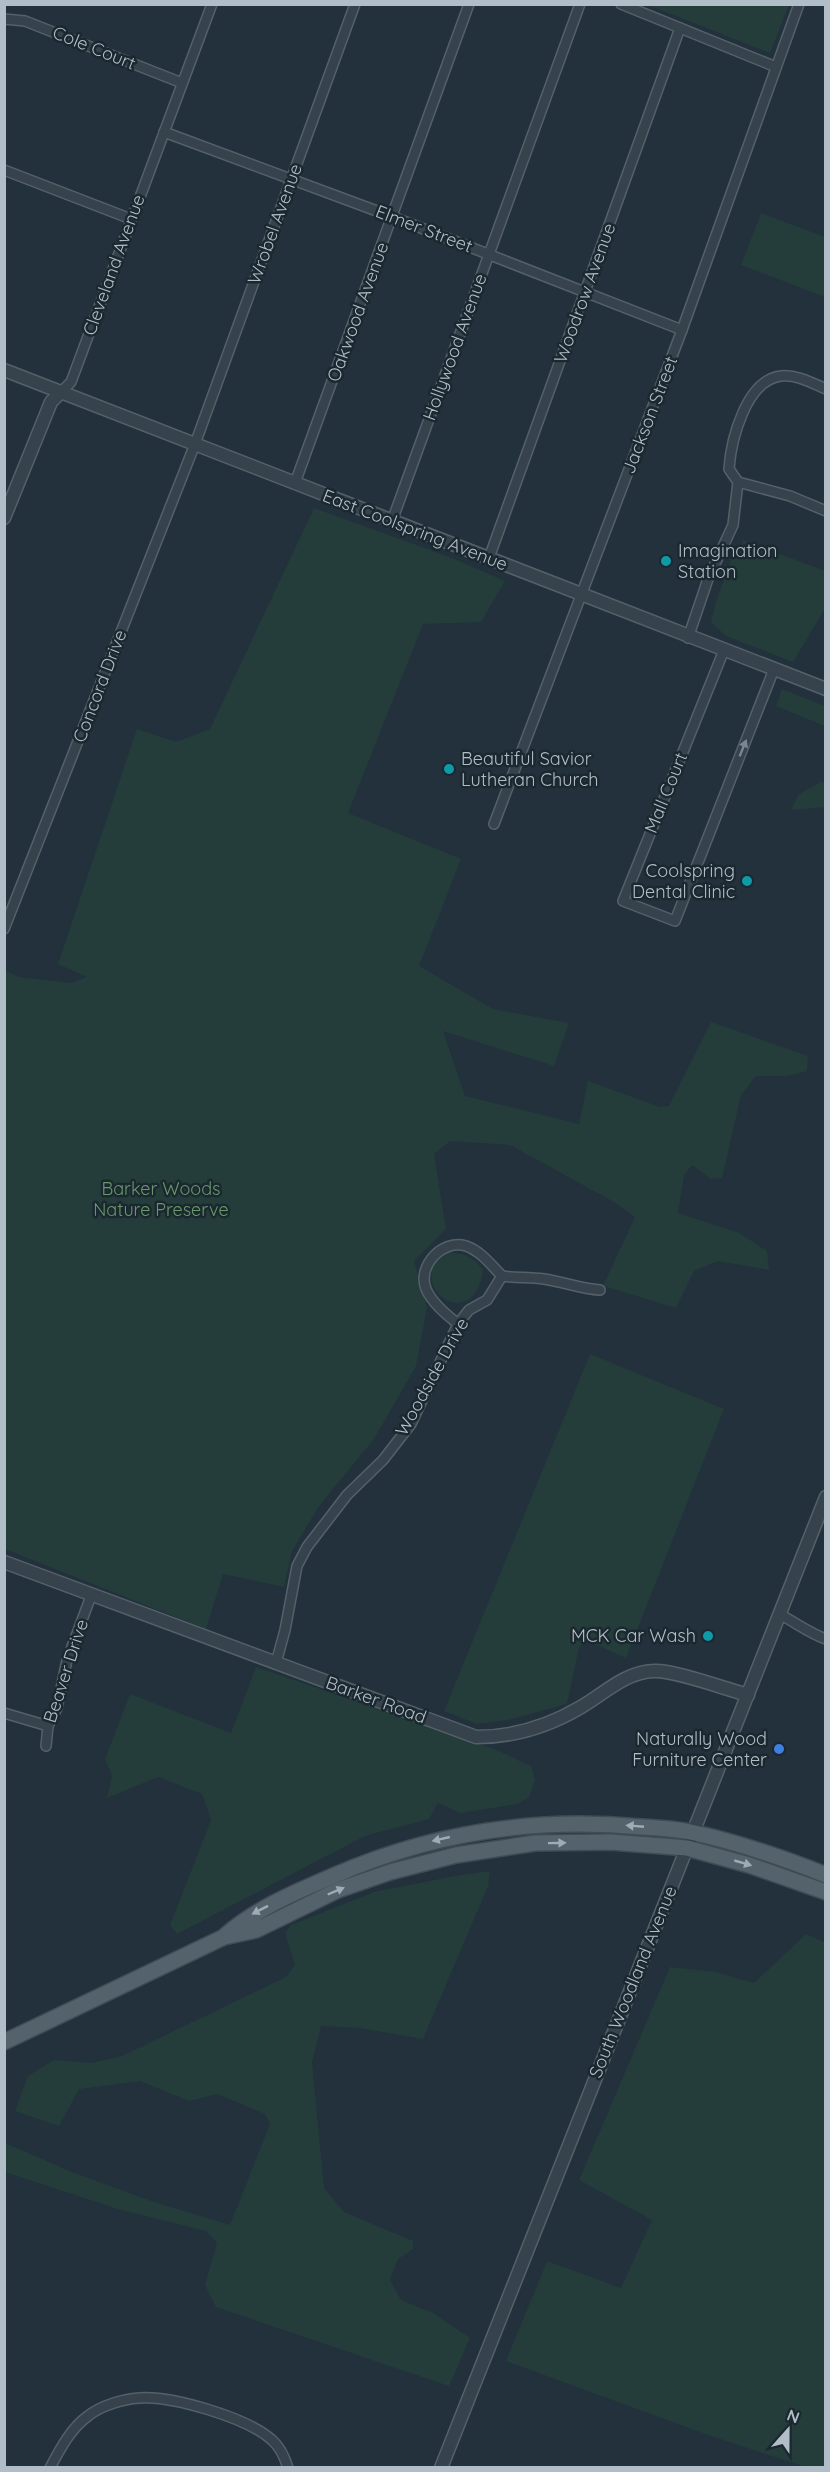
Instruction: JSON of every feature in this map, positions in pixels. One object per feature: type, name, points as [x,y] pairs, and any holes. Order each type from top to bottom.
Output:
[{"type":"main road","points":[[224,1937],[247,1917],[315,1884],[379,1857],[439,1839],[492,1829],[573,1823],[609,1824],[693,1833],[751,1848],[825,1875]]},
{"type":"main road","points":[[4,2043],[224,1937],[256,1930],[338,1890],[390,1872],[456,1855],[535,1843],[611,1842],[687,1848],[749,1865],[825,1892]]},
{"type":"street","name":"Cleveland Avenue","points":[[4,519],[51,402],[71,382],[212,4]]},
{"type":"street","name":"Wrobel Avenue","points":[[195,444],[355,4]]},
{"type":"street","name":"Oakwood Avenue","points":[[295,483],[470,4]]},
{"type":"street","name":"Hollywood Avenue","points":[[393,521],[580,4]]},
{"type":"street","points":[[621,4],[776,67]]},
{"type":"street","name":"Jackson Street","points":[[494,824],[682,330],[799,4]]},
{"type":"street","name":"Cole Court","points":[[4,20],[25,21],[182,83]]},
{"type":"street","name":"Woodrow Avenue","points":[[489,558],[680,28]]},
{"type":"street","name":"Elmer Street","points":[[164,132],[393,217],[682,330]]},
{"type":"street","points":[[4,170],[131,219]]},
{"type":"street","name":"East Coolspring Avenue","points":[[4,370],[489,558],[688,638],[825,689]]},
{"type":"street","points":[[825,389],[798,378],[782,375],[771,378],[755,390],[743,413],[731,450],[729,469],[738,482],[790,496],[825,511]]},
{"type":"street","name":"Concord Drive","points":[[4,929],[195,444]]},
{"type":"street","points":[[688,638],[708,579],[732,525],[738,482]]},
{"type":"street","name":"Mall Court","points":[[724,650],[623,901],[675,921],[774,669]]},
{"type":"street","points":[[458,1324],[433,1300],[426,1289],[424,1280],[429,1261],[444,1248],[456,1244],[479,1252],[502,1276],[543,1279],[583,1289],[600,1290]]},
{"type":"street","name":"Woodside Drive","points":[[276,1663],[285,1630],[297,1566],[307,1547],[347,1495],[383,1460],[411,1424],[458,1324],[469,1310],[487,1300],[502,1276]]},
{"type":"street","name":"South Woodland Avenue","points":[[441,2468],[825,1497]]},
{"type":"street","name":"Barker Road","points":[[4,1562],[476,1737],[496,1737],[547,1725],[582,1707],[631,1675],[656,1671],[748,1695]]},
{"type":"street","name":"Beaver Drive","points":[[45,1746],[48,1726],[57,1708],[67,1660],[92,1596]]},
{"type":"street","points":[[779,1614],[825,1639]]},
{"type":"street","points":[[4,1713],[48,1726]]},
{"type":"street","points":[[50,2468],[70,2435],[88,2415],[111,2404],[138,2397],[171,2400],[203,2408],[245,2424],[272,2440],[284,2457],[288,2468]]},
{"type":"green space","points":[[648,5],[789,5],[770,53]]},
{"type":"green space","points":[[761,213],[825,237],[825,297],[741,265]]},
{"type":"green space","name":"Barker Woods Nature Preserve","points":[[314,508],[452,558],[505,581],[481,622],[423,624],[348,813],[461,859],[419,966],[493,1009],[569,1023],[554,1066],[443,1031],[465,1096],[579,1124],[588,1081],[660,1107],[669,1106],[711,1022],[808,1056],[807,1071],[788,1076],[756,1076],[741,1095],[722,1178],[711,1179],[692,1165],[684,1175],[678,1213],[739,1233],[767,1251],[769,1270],[718,1261],[694,1271],[676,1308],[603,1286],[635,1217],[614,1202],[510,1145],[450,1141],[434,1154],[446,1229],[414,1261],[427,1307],[416,1366],[374,1439],[319,1506],[292,1551],[284,1587],[223,1574],[206,1629],[5,1549],[4,970],[19,977],[71,983],[87,977],[58,964],[137,729],[176,742],[210,729]]},
{"type":"green space","points":[[743,540],[825,571],[825,608],[793,662],[726,636],[711,622],[734,552],[738,553]]},
{"type":"green space","points":[[782,689],[825,706],[825,726],[776,706]]},
{"type":"green space","points":[[821,782],[825,784],[825,807],[791,810],[799,794]]},
{"type":"green space","points":[[449,1253],[469,1257],[483,1270],[478,1288],[469,1299],[459,1303],[448,1301],[433,1285],[432,1273],[437,1261]]},
{"type":"green space","points":[[590,1354],[724,1409],[626,1658],[588,1641],[579,1647],[567,1704],[508,1720],[477,1724],[444,1711]]},
{"type":"green space","points":[[256,1667],[497,1750],[532,1767],[535,1781],[529,1797],[518,1804],[460,1813],[438,1803],[429,1819],[365,1836],[177,1934],[170,1925],[211,1820],[202,1794],[158,1777],[107,1798],[112,1776],[105,1759],[130,1694],[231,1733]]},
{"type":"green space","points":[[490,1871],[488,1886],[423,2039],[360,2028],[321,2026],[312,2063],[324,2188],[344,2212],[413,2241],[413,2249],[398,2259],[390,2280],[401,2300],[433,2313],[470,2338],[449,2386],[216,2307],[205,2285],[217,2243],[206,2231],[121,2210],[5,2172],[5,2143],[72,2172],[151,2201],[230,2225],[270,2124],[265,2114],[217,2094],[189,2101],[140,2081],[79,2089],[59,2126],[15,2111],[28,2076],[54,2060],[91,2063],[122,2056],[286,1977],[295,1965],[285,1933],[291,1925],[374,1892]]},
{"type":"green space","points":[[806,1934],[826,1943],[825,2468],[806,2467],[708,2435],[506,2361],[547,2261],[621,2288],[652,2220],[579,2180],[670,1967],[716,1972],[754,1983]]},
{"type":"place","name":"Imagination Station","points":[[666,561]]},
{"type":"place","name":"Beautiful Savior Lutheran Church","points":[[449,769]]},
{"type":"place","name":"Coolspring Dental Clinic","points":[[747,881]]},
{"type":"place","name":"MCK Car Wash","points":[[708,1636]]},
{"type":"place","name":"Naturally Wood Furniture Center","points":[[779,1749]]}]
